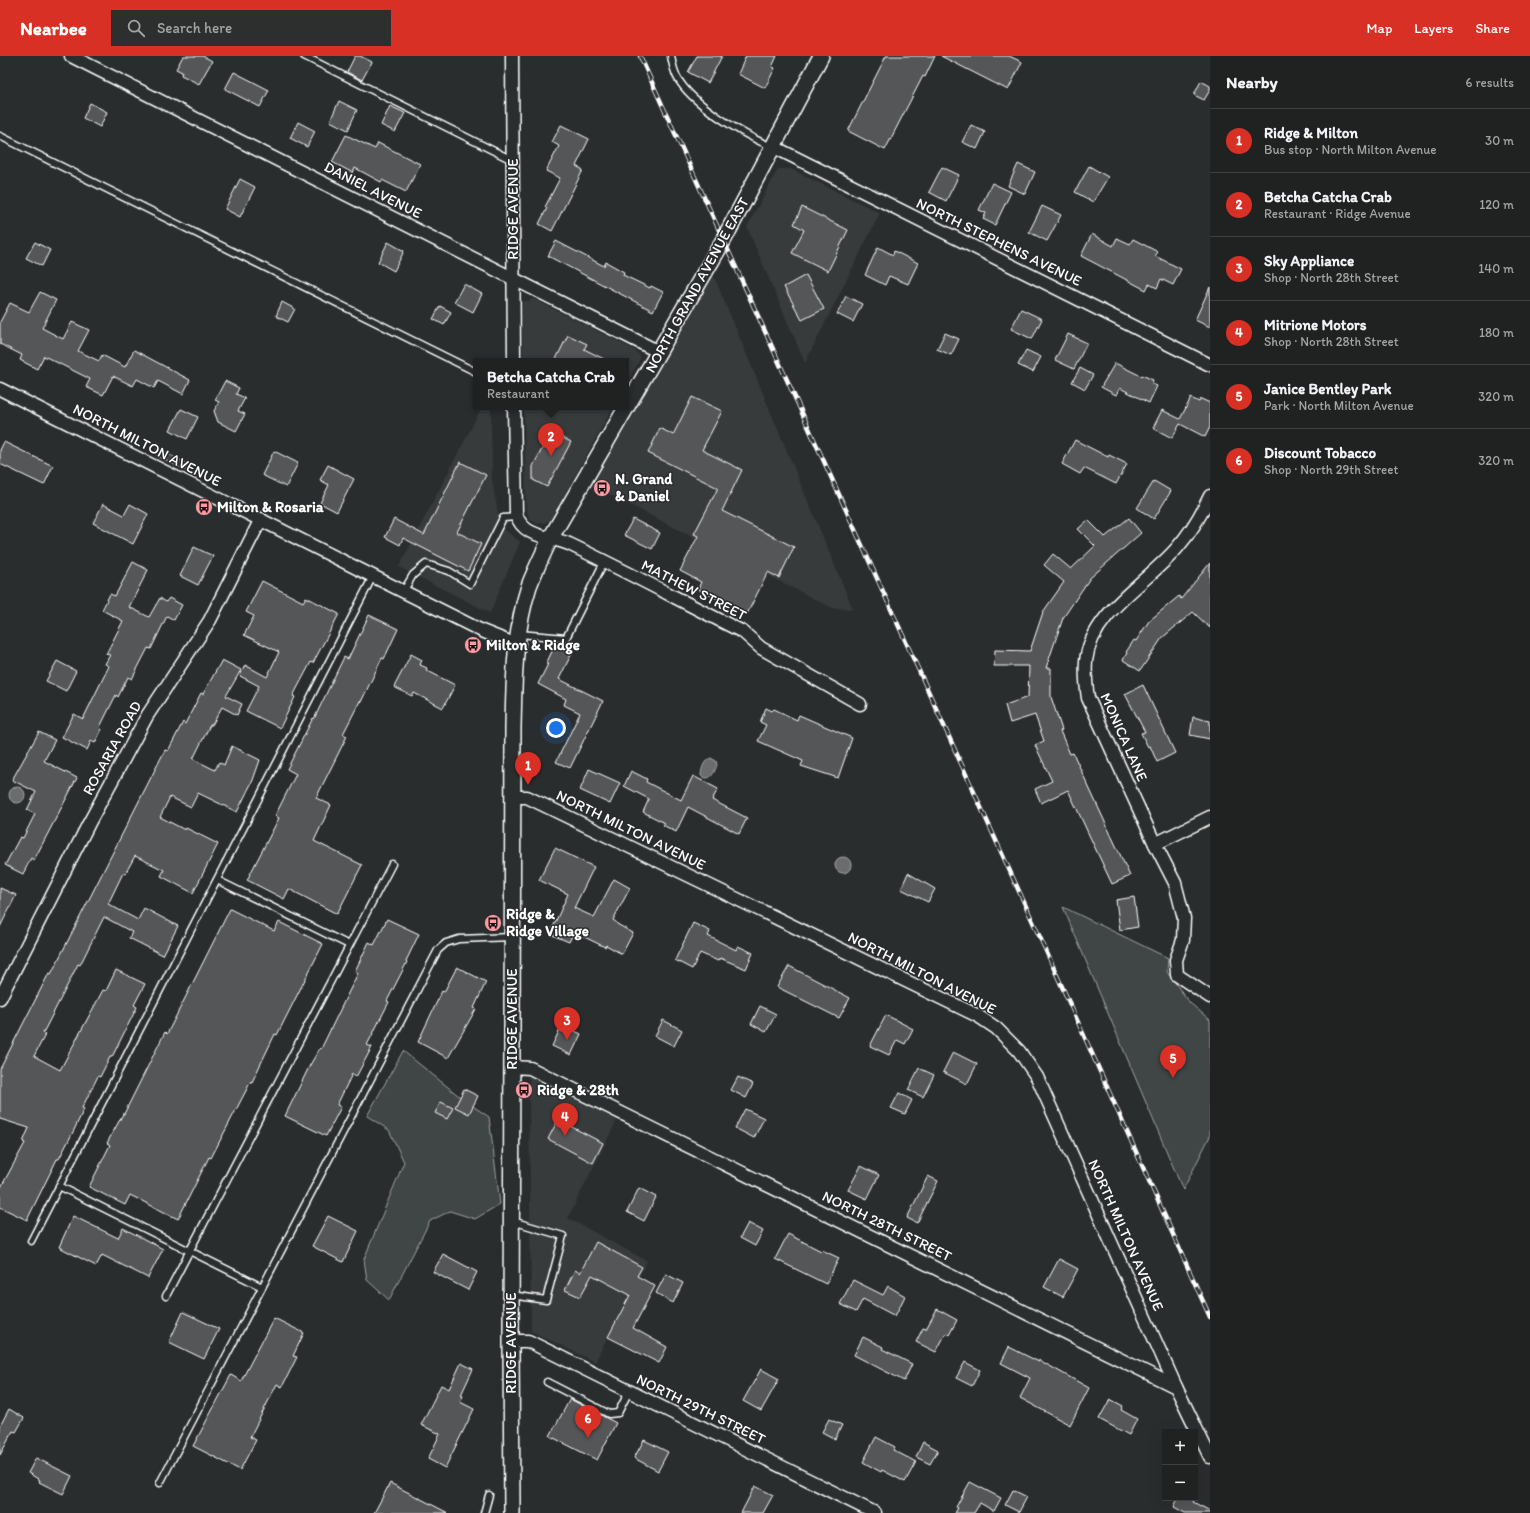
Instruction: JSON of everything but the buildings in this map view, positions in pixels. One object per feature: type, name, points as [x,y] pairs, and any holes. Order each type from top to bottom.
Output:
[{"type":"street","name":"DANIEL AVENUE","points":[[71,56],[659,352]]},
{"type":"street","name":"RIDGE AVENUE","points":[[512,56],[514,358]]},
{"type":"street","name":"NORTH GRAND AVENUE EAST","points":[[629,403],[723,241],[821,56]]},
{"type":"street","name":"NORTH STEPHENS AVENUE","points":[[774,147],[1210,365]]},
{"type":"street","name":"NORTH MILTON AVENUE","points":[[0,389],[482,631],[518,640]]},
{"type":"street","points":[[514,410],[515,493],[517,517],[522,527],[528,531],[550,539]]},
{"type":"street","name":"NORTH GRAND AVENUE EAST","points":[[518,640],[524,605],[530,586],[550,539],[625,410]]},
{"type":"street","name":"MONICA LANE","points":[[1210,496],[1199,518],[1177,548],[1112,608],[1091,642],[1086,660],[1085,680],[1088,698],[1155,844],[1175,883],[1184,918],[1182,940],[1176,960],[1177,976],[1210,997]]},
{"type":"street","name":"ROSARIA ROAD","points":[[0,998],[146,716],[210,620],[261,519]]},
{"type":"street","name":"MATHEW STREET","points":[[550,539],[567,544],[743,632],[761,648],[860,704]]},
{"type":"street","name":"RIDGE AVENUE","points":[[512,1513],[512,797],[515,661],[518,640]]},
{"type":"street","name":"NORTH MILTON AVENUE","points":[[512,797],[527,797],[978,1016],[996,1028],[1019,1051],[1037,1077],[1176,1387]]},
{"type":"street","points":[[1155,844],[1210,817]]},
{"type":"street","name":"NORTH 28TH STREET","points":[[512,1067],[530,1068],[1176,1387]]},
{"type":"street","name":"NORTH 29TH STREET","points":[[511,1341],[528,1341],[875,1513]]},
{"type":"street","points":[[1176,1387],[1210,1457]]},
{"type":"lane","points":[[304,56],[512,160]]},
{"type":"lane","points":[[671,56],[676,76],[686,90],[699,102],[729,124],[756,140],[774,147]]},
{"type":"lane","points":[[0,136],[473,371]]},
{"type":"lane","points":[[403,592],[413,575],[426,564],[449,571],[470,584],[503,518],[517,517]]},
{"type":"lane","points":[[518,640],[566,638],[604,562]]},
{"type":"lane","points":[[31,1241],[373,576]]},
{"type":"lane","points":[[166,1296],[392,864]]},
{"type":"lane","points":[[217,880],[349,945]]},
{"type":"lane","points":[[160,1483],[438,950],[446,943],[459,939],[512,937]]},
{"type":"lane","points":[[59,1186],[262,1287]]},
{"type":"lane","points":[[511,1295],[546,1300],[563,1236],[512,1221]]},
{"type":"lane","points":[[547,1382],[609,1414],[618,1413],[629,1391]]},
{"type":"lane","points":[[484,1513],[489,1495]]},
{"type":"shaded area","points":[[778,169],[791,169],[880,213],[805,363],[747,227]]},
{"type":"shaded area","points":[[713,274],[853,609],[832,608],[591,485]]},
{"type":"shaded area","points":[[534,299],[633,349],[641,357],[629,379],[629,358],[523,358],[522,302]]},
{"type":"shaded area","points":[[480,410],[491,410],[492,479],[500,526],[520,542],[490,613],[399,567]]},
{"type":"shaded area","points":[[524,410],[611,410],[550,521],[537,524],[529,518],[526,505]]},
{"type":"shaded area","points":[[157,448],[189,465],[187,471],[157,456]]},
{"type":"shaded area","points":[[711,758],[716,761],[717,765],[715,771],[712,776],[704,778],[701,776],[702,768],[706,761]]},
{"type":"shaded area","points":[[17,787],[23,789],[25,795],[23,801],[17,803],[11,801],[9,795],[11,789]]},
{"type":"shaded area","points":[[843,857],[849,859],[851,865],[849,871],[843,873],[837,871],[835,865],[837,859]]},
{"type":"shaded area","points":[[1063,907],[1168,958],[1167,972],[1190,1003],[1210,1020],[1210,1136],[1183,1190]]},
{"type":"shaded area","points":[[403,1051],[464,1100],[489,1117],[500,1204],[475,1219],[450,1211],[430,1221],[389,1300],[367,1280],[364,1259],[404,1162],[389,1130],[367,1116]]},
{"type":"shaded area","points":[[529,1075],[617,1120],[568,1218],[647,1261],[595,1362],[531,1331]]},
{"type":"railway","points":[[640,56],[1038,933],[1210,1317]]},
{"type":"place","name":"Betcha Catcha Crab","points":[[551,456]]},
{"type":"place","name":"N. Grand & Daniel","points":[[602,488]]},
{"type":"place","name":"Milton & Rosaria","points":[[204,507]]},
{"type":"place","name":"Milton & Ridge","points":[[473,645]]},
{"type":"place","name":"Ridge & Milton","points":[[528,785]]},
{"type":"place","name":"Ridge & Ridge Village","points":[[493,923]]},
{"type":"place","name":"Sky Appliance","points":[[567,1040]]},
{"type":"place","name":"Janice Bentley Park","points":[[1173,1078]]},
{"type":"place","name":"Ridge & 28th","points":[[524,1090]]},
{"type":"place","name":"Mitrione Motors","points":[[565,1136]]},
{"type":"place","name":"Discount Tobacco","points":[[588,1438]]}]
